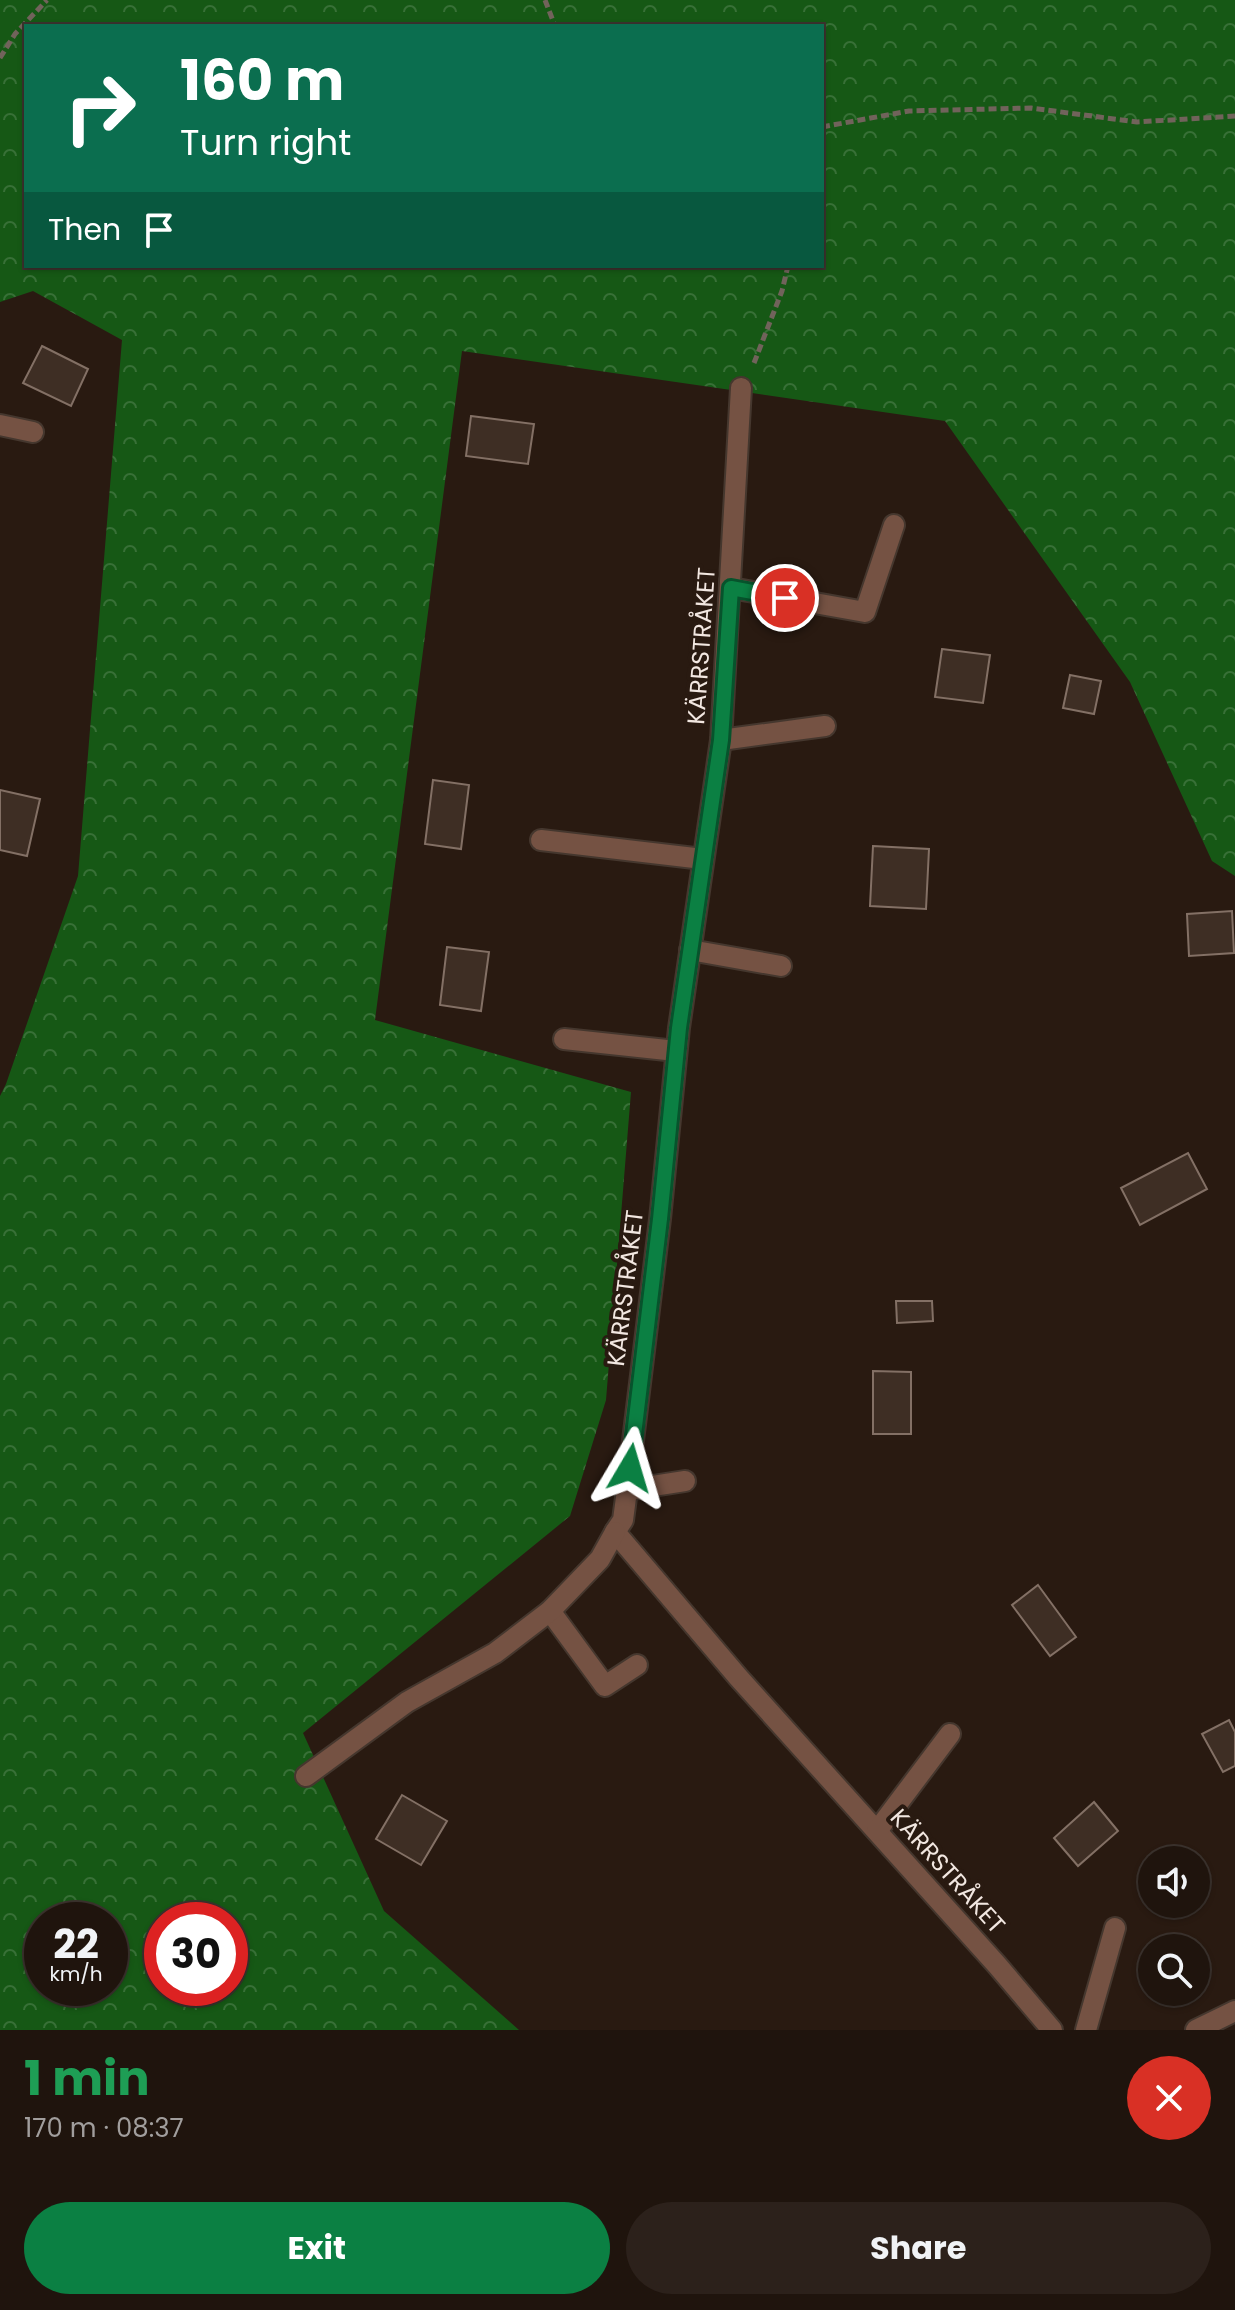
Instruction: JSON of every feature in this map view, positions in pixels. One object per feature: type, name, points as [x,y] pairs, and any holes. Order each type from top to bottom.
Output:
[{"type":"street","name":"KÄRRSTRÅKET","points":[[741,388],[721,740],[676,1051],[660,1219],[623,1520],[615,1532],[738,1677],[1052,2030]]},
{"type":"street","points":[[0,425],[33,432]]},
{"type":"street","points":[[731,588],[865,612],[894,525]]},
{"type":"street","points":[[721,740],[825,726]]},
{"type":"street","points":[[541,840],[703,859]]},
{"type":"street","points":[[690,950],[781,966]]},
{"type":"street","points":[[564,1039],[676,1051]]},
{"type":"street","points":[[627,1490],[685,1481]]},
{"type":"street","points":[[306,1776],[407,1702],[495,1653],[550,1611],[600,1559],[615,1532]]},
{"type":"street","points":[[550,1611],[605,1686],[637,1665]]},
{"type":"street","points":[[877,1831],[950,1734]]},
{"type":"street","points":[[1086,2030],[1115,1928]]},
{"type":"street","points":[[1196,2030],[1235,2011]]},
{"type":"path","points":[[24,24],[47,0]]},
{"type":"path","points":[[545,0],[554,24]]},
{"type":"path","points":[[0,58],[24,24]]},
{"type":"path","points":[[824,127],[909,111],[1031,108],[1137,122],[1235,116]]},
{"type":"path","points":[[741,388],[750,374],[782,291],[788,268]]},
{"type":"green space","points":[[0,0],[1235,0],[1235,876],[1212,861],[1130,682],[945,421],[462,351],[375,1020],[631,1092],[606,1400],[570,1516],[303,1733],[384,1911],[519,2030],[0,2030],[0,1096],[78,876],[122,340],[33,291],[0,302]]},
{"type":"building","points":[[42,346],[88,369],[71,406],[23,383]]},
{"type":"building","points":[[471,416],[534,424],[528,464],[466,456]]},
{"type":"building","points":[[942,649],[990,655],[983,703],[935,697]]},
{"type":"building","points":[[1070,675],[1101,681],[1094,714],[1063,708]]},
{"type":"building","points":[[433,780],[469,785],[461,849],[425,844]]},
{"type":"building","points":[[0,790],[40,799],[27,856],[0,850]]},
{"type":"building","points":[[873,846],[929,849],[926,909],[870,906]]},
{"type":"building","points":[[1232,911],[1234,953],[1189,956],[1187,914]]},
{"type":"building","points":[[447,947],[489,952],[481,1011],[440,1005]]},
{"type":"building","points":[[1188,1153],[1207,1189],[1140,1225],[1121,1188]]},
{"type":"building","points":[[896,1301],[932,1301],[933,1321],[897,1323]]},
{"type":"building","points":[[873,1371],[911,1372],[911,1434],[873,1434]]},
{"type":"building","points":[[1038,1585],[1076,1637],[1050,1656],[1012,1605]]},
{"type":"building","points":[[1229,1720],[1235,1732],[1235,1766],[1223,1772],[1202,1734]]},
{"type":"building","points":[[402,1795],[447,1821],[421,1865],[376,1839]]},
{"type":"building","points":[[1094,1802],[1118,1831],[1078,1866],[1054,1838]]},
{"type":"route","points":[[630,1468],[679,1028],[721,740],[731,588],[785,598]]}]
